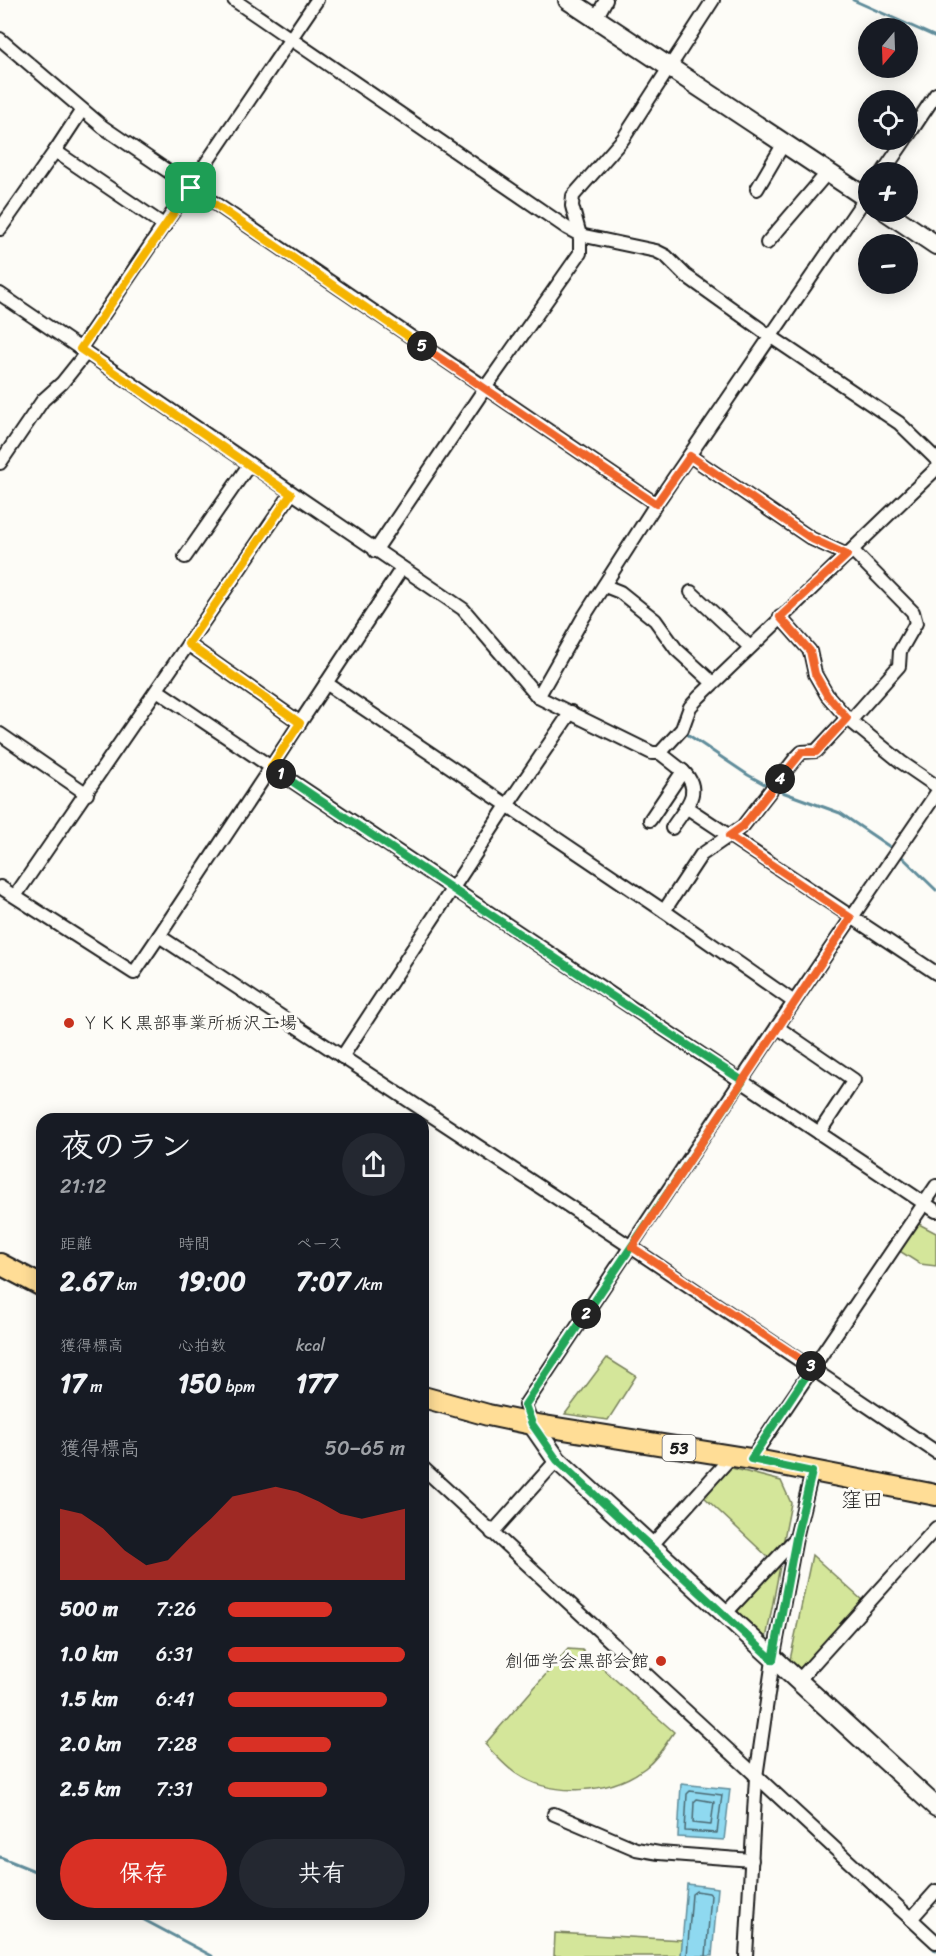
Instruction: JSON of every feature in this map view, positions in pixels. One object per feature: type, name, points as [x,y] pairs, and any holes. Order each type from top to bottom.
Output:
[{"type":"main road","points":[[0,1264],[36,1283]]},
{"type":"main road","name":"53","points":[[429,1399],[532,1424],[741,1458],[936,1495]]},
{"type":"street","points":[[234,0],[567,228],[580,235],[656,251],[666,256],[685,275],[770,336],[899,423],[936,459]]},
{"type":"street","points":[[0,463],[43,400],[62,383],[317,0]]},
{"type":"street","points":[[568,0],[858,191]]},
{"type":"street","points":[[596,18],[606,0]]},
{"type":"street","points":[[375,551],[580,253],[580,235],[572,206],[573,196],[623,139],[713,0]]},
{"type":"street","points":[[0,39],[103,128],[656,504]]},
{"type":"street","points":[[918,121],[936,94]]},
{"type":"street","points":[[0,229],[82,110]]},
{"type":"street","points":[[757,189],[784,143]]},
{"type":"street","points":[[55,151],[165,226]]},
{"type":"street","points":[[767,243],[828,172]]},
{"type":"street","points":[[538,697],[656,504],[858,211]]},
{"type":"street","points":[[902,222],[936,244]]},
{"type":"street","points":[[0,294],[463,609],[538,697],[652,753],[660,753],[690,779],[693,790],[692,797],[672,828]]},
{"type":"street","points":[[664,911],[701,855],[743,826],[802,752],[816,752],[899,666],[900,651],[916,623],[913,612],[849,552],[812,539],[690,456]]},
{"type":"street","points":[[185,557],[249,465]]},
{"type":"street","points":[[660,753],[682,729],[690,707],[713,683],[936,469]]},
{"type":"street","points":[[15,896],[291,494]]},
{"type":"street","points":[[0,887],[134,973],[402,568]]},
{"type":"street","points":[[604,586],[620,592],[655,620],[676,649],[713,683]]},
{"type":"street","points":[[691,592],[750,647]]},
{"type":"street","points":[[780,617],[810,651],[815,674],[827,695],[849,719],[901,762],[936,786]]},
{"type":"street","points":[[188,644],[300,723]]},
{"type":"street","points":[[326,684],[664,911],[794,1002]]},
{"type":"street","points":[[157,690],[936,1211]]},
{"type":"street","points":[[342,1057],[571,712]]},
{"type":"street","points":[[0,734],[87,794]]},
{"type":"street","points":[[650,820],[682,771]]},
{"type":"street","points":[[936,794],[777,1027],[525,1405],[532,1424],[557,1460],[936,1808]]},
{"type":"street","points":[[686,807],[936,973]]},
{"type":"street","points":[[159,936],[427,1113]]},
{"type":"street","points":[[777,1027],[854,1080],[819,1133]]},
{"type":"street","points":[[429,1114],[632,1247],[936,1452]]},
{"type":"street","points":[[651,1546],[741,1458],[812,1367],[936,1186]]},
{"type":"street","points":[[492,1533],[557,1460]]},
{"type":"street","points":[[746,1956],[756,1777],[773,1660],[796,1538],[812,1472]]},
{"type":"street","points":[[429,1474],[936,1942]]},
{"type":"street","points":[[797,1682],[936,1528]]},
{"type":"street","points":[[724,1615],[796,1538]]},
{"type":"street","points":[[554,1814],[636,1849],[752,1860]]},
{"type":"street","points":[[911,1919],[936,1892]]},
{"type":"green space","points":[[917,1223],[936,1233],[936,1266],[920,1264],[898,1250]]},
{"type":"green space","points":[[607,1358],[636,1376],[608,1420],[565,1414]]},
{"type":"green space","points":[[728,1467],[781,1481],[791,1503],[783,1544],[769,1558],[703,1496]]},
{"type":"green space","points":[[812,1555],[863,1601],[801,1670],[790,1660]]},
{"type":"green space","points":[[781,1561],[766,1639],[735,1611]]},
{"type":"green space","points":[[568,1649],[582,1650],[674,1732],[661,1752],[645,1768],[631,1777],[598,1788],[581,1790],[546,1786],[515,1773],[485,1744]]},
{"type":"green space","points":[[555,1933],[683,1940],[681,1956],[554,1956]]},
{"type":"water","points":[[681,1784],[730,1789],[724,1840],[678,1837]]},
{"type":"water","points":[[687,1884],[718,1888],[712,1956],[681,1956]]},
{"type":"waterway","points":[[853,0],[936,37]]},
{"type":"waterway","points":[[687,734],[768,786]]},
{"type":"waterway","points":[[774,789],[840,813],[893,849]]},
{"type":"waterway","points":[[898,853],[936,890]]},
{"type":"waterway","points":[[0,1276],[36,1294]]},
{"type":"waterway","points":[[759,1787],[915,1931]]},
{"type":"waterway","points":[[0,1857],[36,1872]]},
{"type":"waterway","points":[[144,1920],[212,1956]]},
{"type":"waterway","points":[[920,1935],[936,1951]]},
{"type":"place","name":"ＹＫＫ黒部事業所栃沢工場","points":[[69,1023]]},
{"type":"place","name":"創価学会黒部会館","points":[[661,1661]]},
{"type":"district","name":"窪田","points":[[862,1500]]},
{"type":"route","points":[[191,188],[80,349],[291,494],[188,644],[300,723],[271,767],[743,1081],[525,1405],[532,1424],[557,1460],[773,1660],[796,1538],[812,1472],[751,1459],[812,1367],[632,1247],[743,1081],[777,1027],[851,918],[729,836],[743,826],[795,759],[802,752],[816,752],[847,718],[827,695],[815,674],[810,651],[780,617],[847,555],[812,539],[690,456],[656,504],[191,188]]}]
